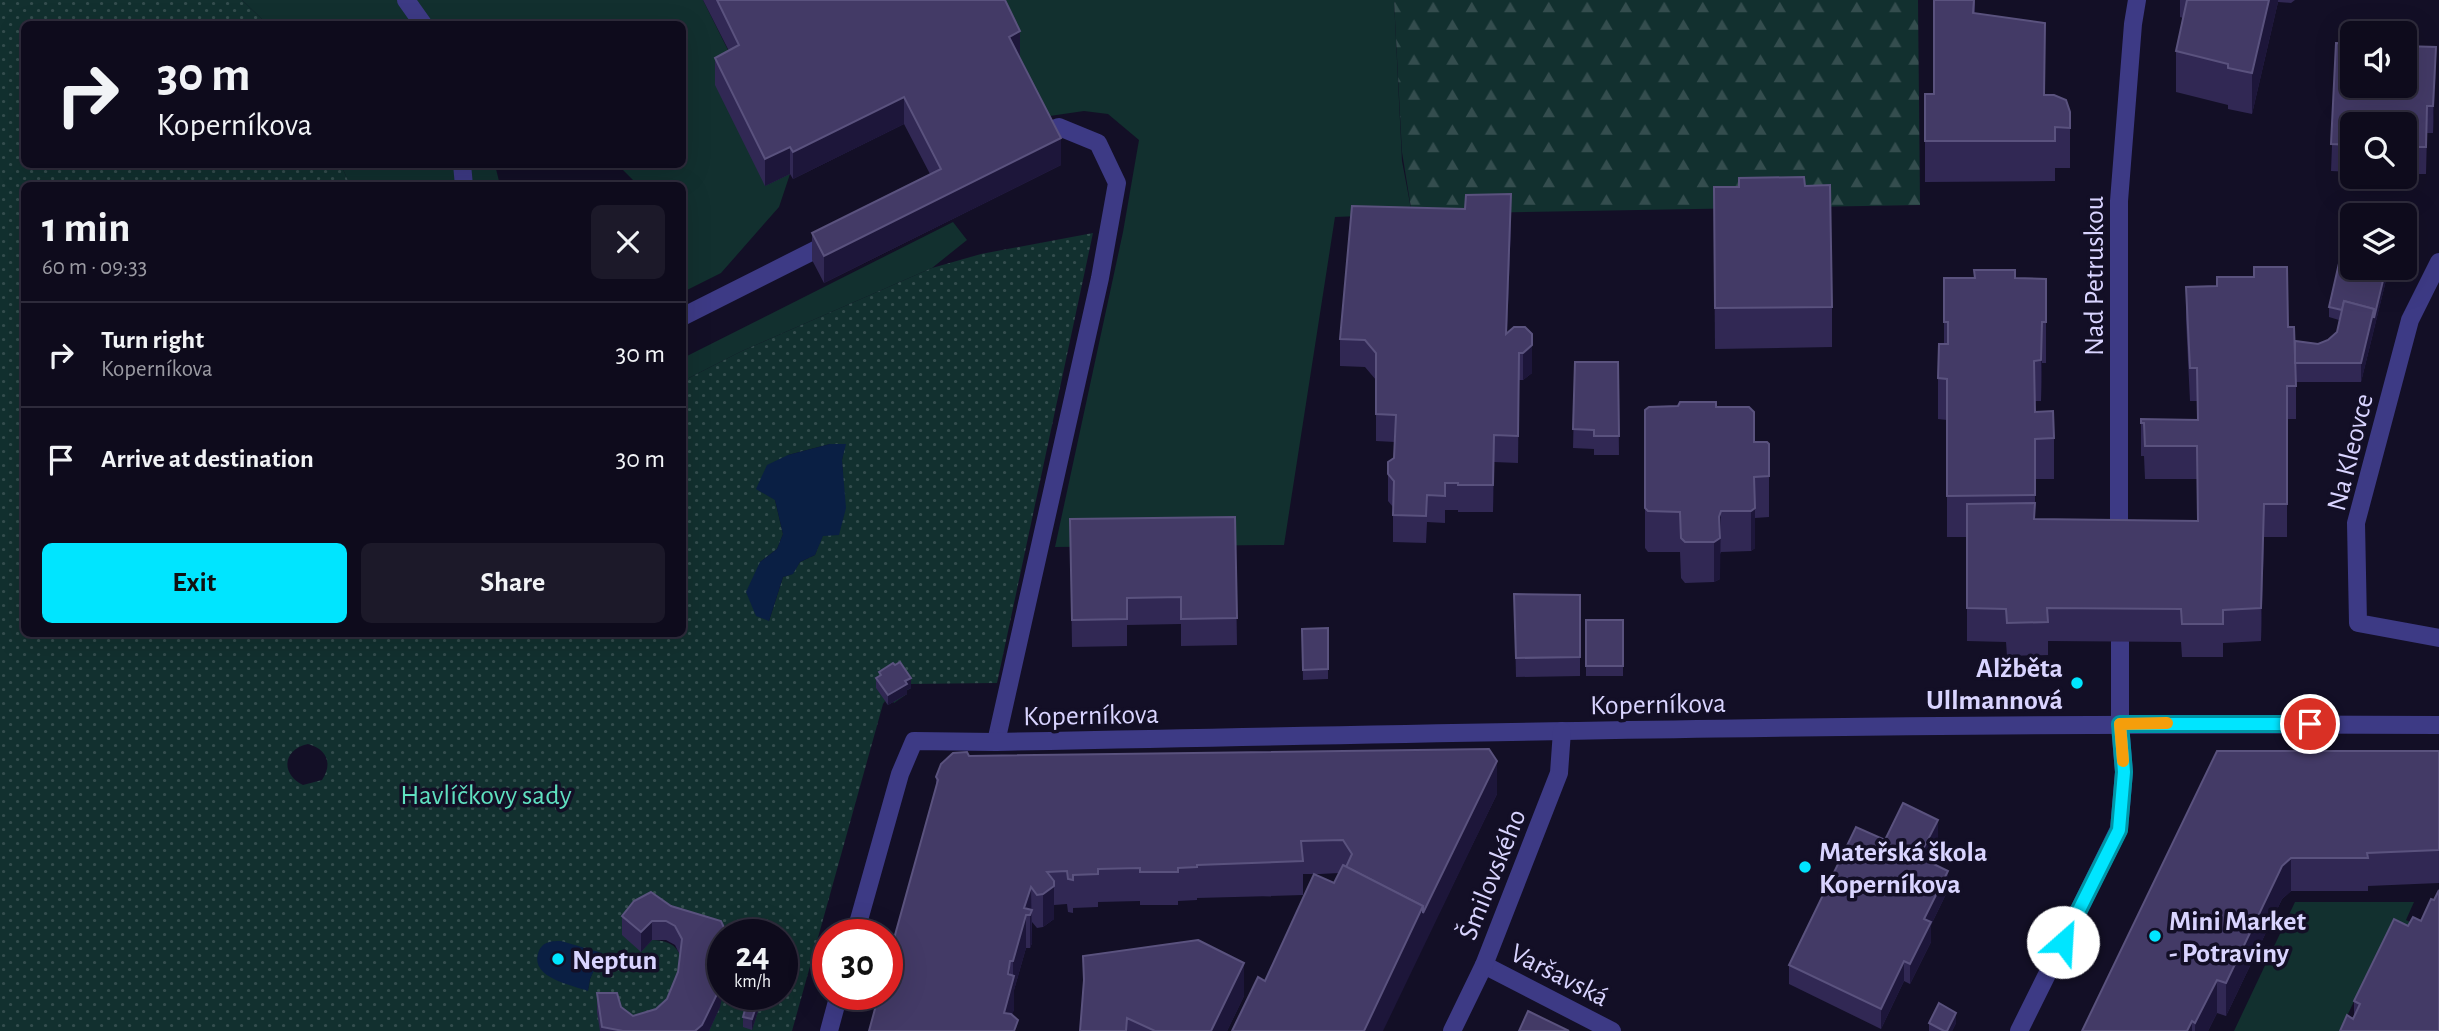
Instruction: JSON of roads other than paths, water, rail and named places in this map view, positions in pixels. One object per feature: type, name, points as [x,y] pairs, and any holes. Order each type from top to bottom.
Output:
[{"type":"street","points":[[407,0],[421,21]]},
{"type":"street","name":"Nad Petruskou","points":[[2119,553],[2119,201],[2137,0]]},
{"type":"street","points":[[996,742],[1100,278],[1117,183],[1098,143],[1059,127],[1020,144]]},
{"type":"street","points":[[686,315],[852,231]]},
{"type":"street","name":"Na Kleovce","points":[[2439,262],[2410,320],[2356,523],[2358,623],[2439,638]]},
{"type":"street","points":[[2019,1031],[2119,830],[2124,772],[2120,724],[2120,642]]},
{"type":"street","name":"Koperníkova","points":[[859,919],[900,774],[914,741],[996,742],[2182,723],[2439,724]]},
{"type":"street","name":"Šmilovského","points":[[1452,1031],[1484,965],[1559,773],[1562,731]]},
{"type":"street","name":"Varšavská","points":[[1484,965],[1612,1031]]},
{"type":"street","points":[[829,1031],[835,1010]]},
{"type":"water","points":[[830,444],[846,444],[842,460],[846,508],[839,535],[823,536],[815,555],[800,562],[793,574],[783,577],[769,621],[756,616],[746,592],[760,562],[777,549],[783,534],[775,500],[756,489],[767,465],[788,455]]},
{"type":"water","points":[[561,941],[602,953],[590,979],[588,991],[554,979],[541,969],[537,962],[541,947],[550,942]]},
{"type":"place","name":"Alžběta Ullmannová","points":[[2077,683]]},
{"type":"place","name":"Mateřská škola Koperníkova","points":[[1805,867]]},
{"type":"place","name":"Mini Market - Potraviny","points":[[2155,936]]},
{"type":"place","name":"Neptun","points":[[558,959]]},
{"type":"park label","name":"Havlíčkovy sady","points":[[486,794]]}]
